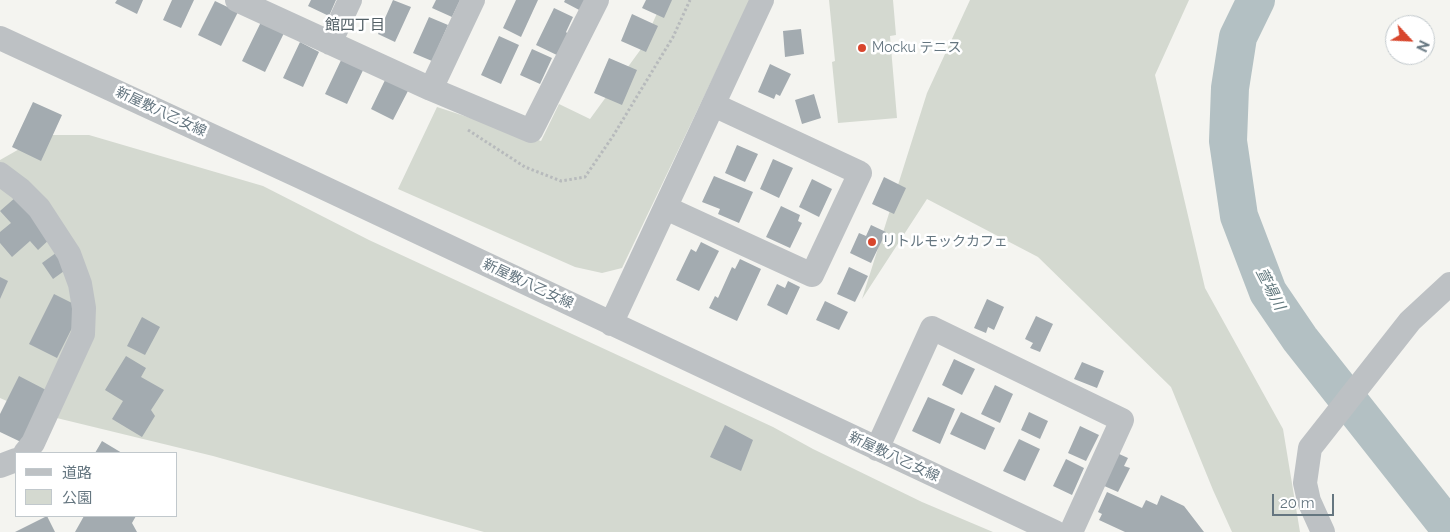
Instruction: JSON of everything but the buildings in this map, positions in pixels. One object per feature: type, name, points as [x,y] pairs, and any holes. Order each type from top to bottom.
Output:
[{"type":"street","points":[[237,0],[432,90],[531,131],[597,0]]},
{"type":"street","points":[[330,43],[350,0]]},
{"type":"street","points":[[432,90],[473,0]]},
{"type":"street","points":[[611,324],[762,0]]},
{"type":"street","name":"新屋敷八乙女線","points":[[0,38],[301,176],[1055,532]]},
{"type":"street","points":[[666,208],[812,275],[860,173],[714,104]]},
{"type":"street","points":[[0,174],[20,189],[39,208],[69,254],[80,284],[84,308],[83,334],[33,443],[26,452]]},
{"type":"street","points":[[1323,532],[1309,501],[1305,483],[1310,448],[1410,321],[1450,284]]},
{"type":"street","points":[[877,449],[932,328],[1122,420],[1071,532]]},
{"type":"street","points":[[0,466],[15,460]]},
{"type":"path","points":[[460,125],[525,167],[561,181],[585,177],[613,136],[673,37],[690,0]]},
{"type":"green space","points":[[663,0],[750,0],[622,268],[602,273],[575,267],[398,189],[437,107],[541,141],[559,104],[590,119],[641,49]]},
{"type":"green space","name":"Mocku テニス","points":[[829,0],[893,0],[896,35],[890,36],[897,118],[838,123],[832,62],[835,61]]},
{"type":"green space","points":[[970,0],[1189,0],[1155,75],[1205,288],[1283,429],[1300,532],[1232,532],[1171,387],[1038,257],[927,199],[862,299],[927,93]]},
{"type":"green space","points":[[44,135],[89,135],[263,186],[369,240],[773,427],[813,449],[922,502],[993,532],[484,532],[213,456],[32,412],[0,398],[0,160]]},
{"type":"waterway","name":"萱場川","points":[[1256,0],[1238,37],[1230,88],[1228,141],[1239,216],[1268,292],[1300,339],[1450,529]]},
{"type":"place","name":"Mocku テニス","points":[[862,48]]},
{"type":"place","name":"リトルモックカフェ","points":[[872,242]]},
{"type":"district","name":"館四丁目","points":[[355,25]]}]
